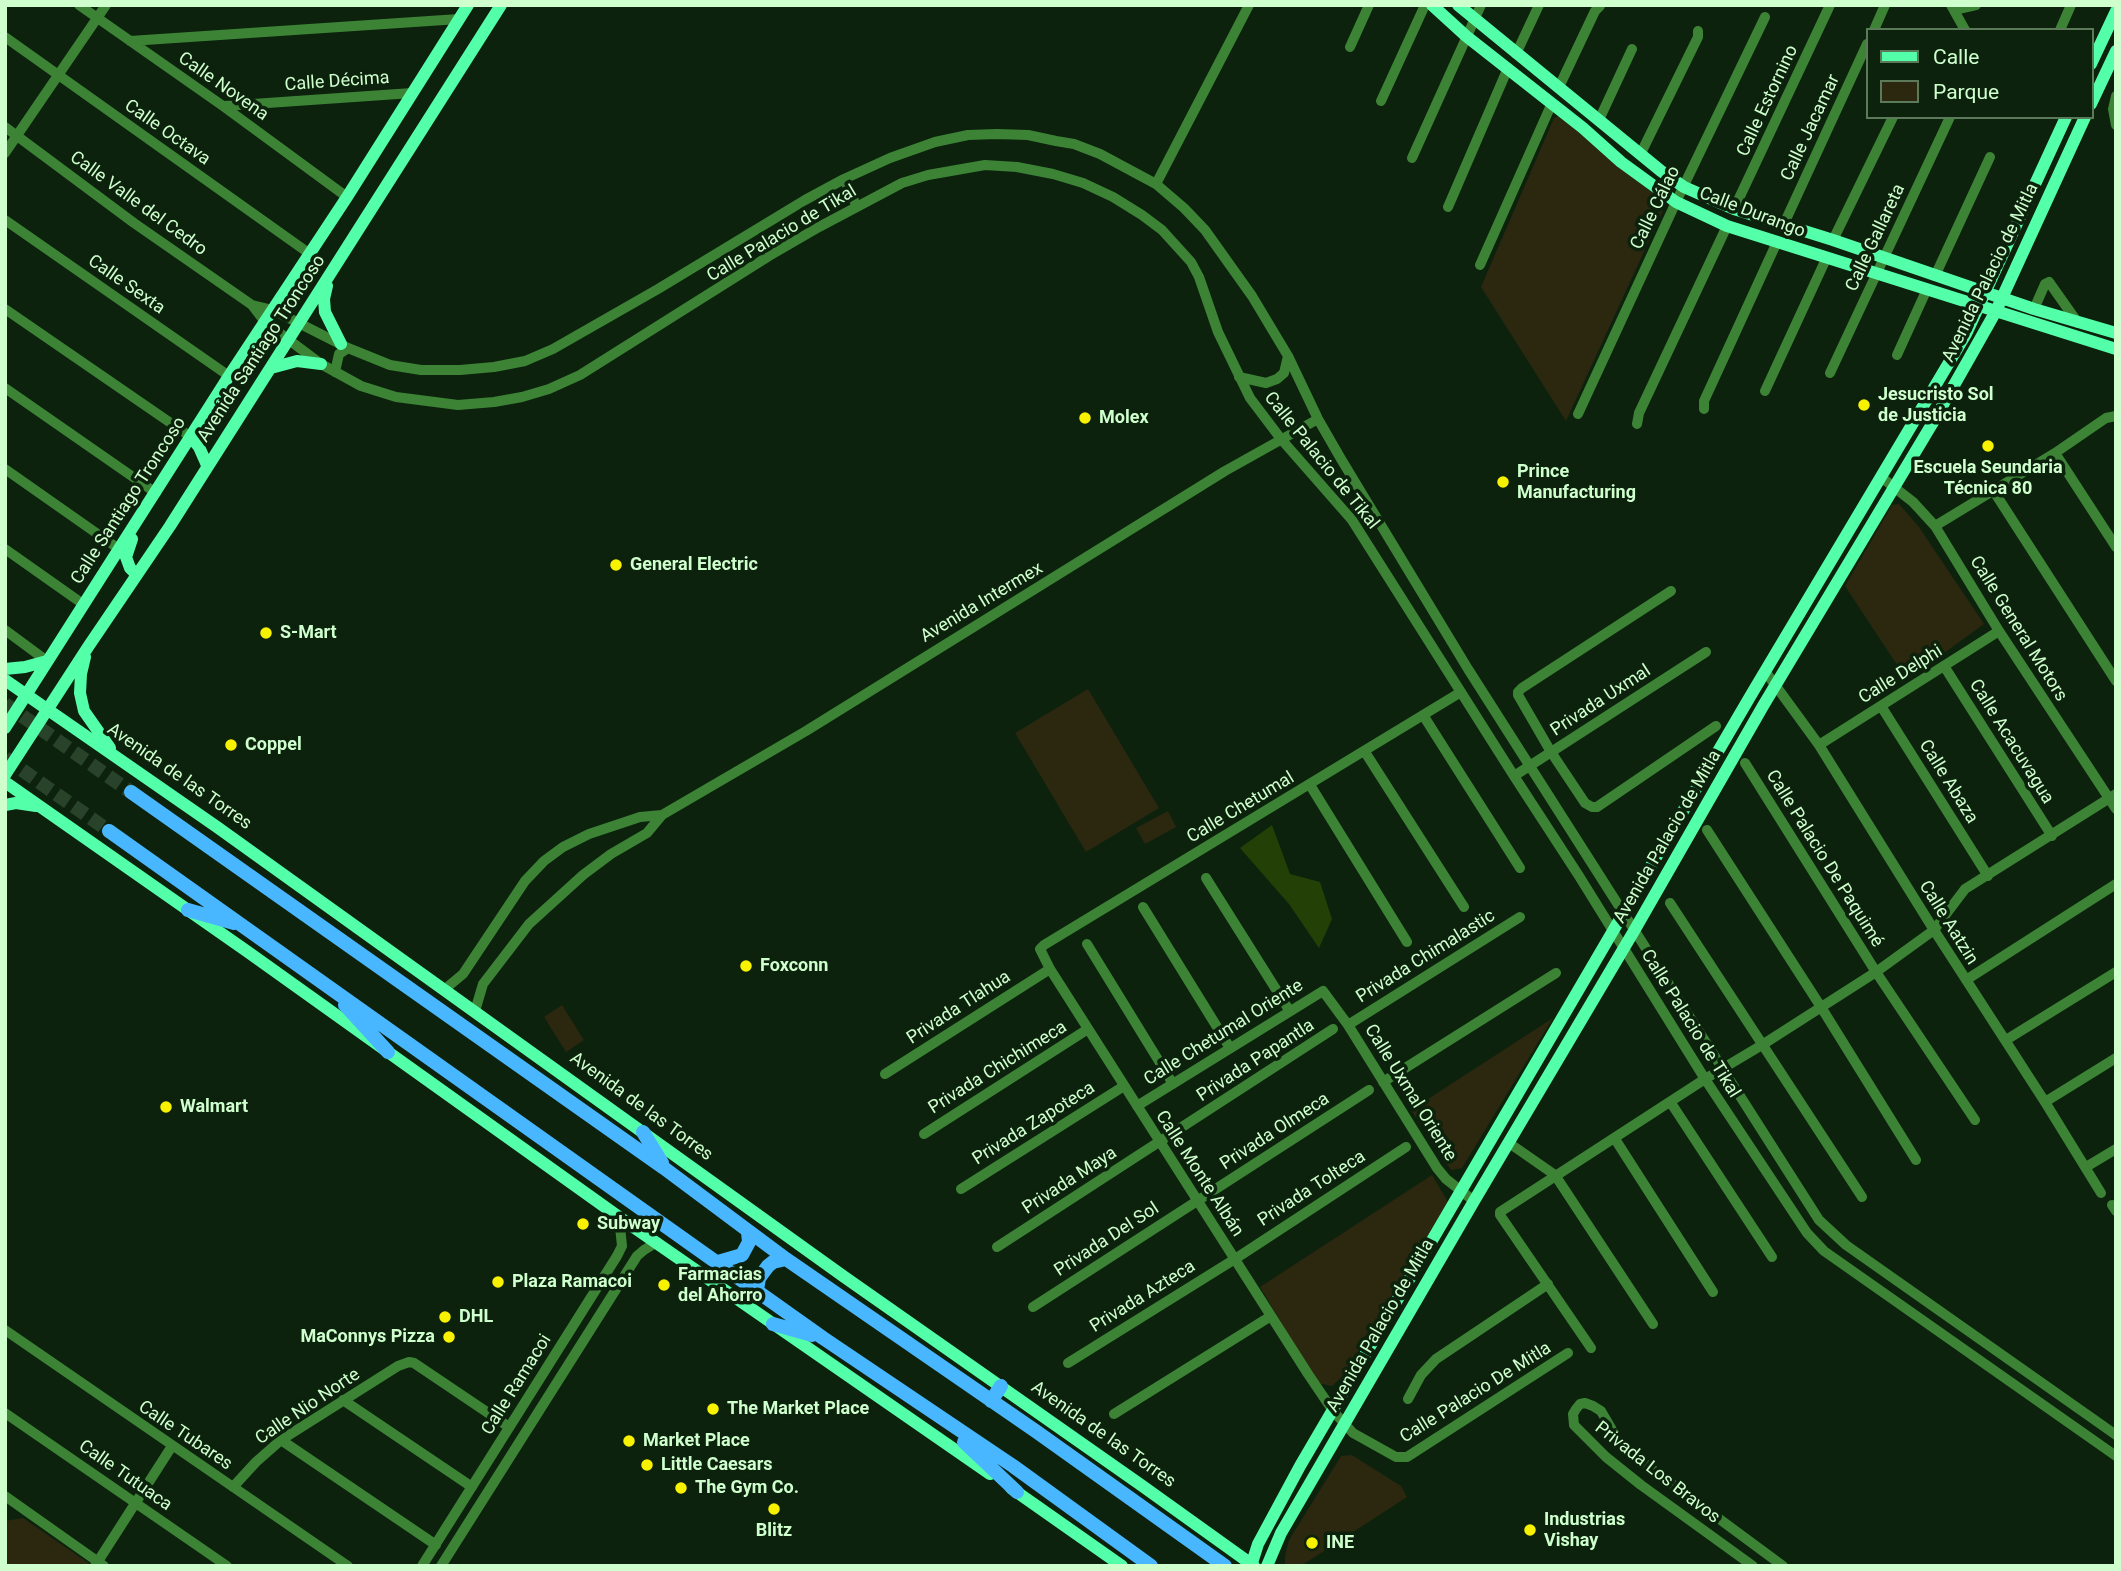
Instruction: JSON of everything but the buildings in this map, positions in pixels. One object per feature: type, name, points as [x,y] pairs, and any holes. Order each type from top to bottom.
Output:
[{"type":"highway","name":"Avenida de las Torres","points":[[131,792],[664,1168],[786,1259],[1226,1566]]},
{"type":"highway","points":[[109,831],[823,1338],[1013,1466],[1150,1566]]},
{"type":"highway","points":[[188,910],[245,926]]},
{"type":"highway","points":[[325,983],[388,1052]]},
{"type":"highway","points":[[643,1132],[664,1168]]},
{"type":"highway","points":[[718,1262],[742,1255],[749,1242],[748,1232]]},
{"type":"highway","points":[[757,1290],[759,1279],[768,1266],[786,1259]]},
{"type":"highway","points":[[773,1324],[823,1338]]},
{"type":"highway","points":[[991,1401],[1001,1386]]},
{"type":"highway","points":[[935,1415],[1017,1492]]},
{"type":"main road","name":"Avenida Santiago Troncoso","points":[[273,310],[468,5]]},
{"type":"main road","name":"Avenida Santiago Troncoso","points":[[47,709],[271,368],[501,5]]},
{"type":"main road","name":"Calle Durango","points":[[1432,5],[1466,36],[1552,103],[1621,162],[1676,202],[1727,226],[2116,349]]},
{"type":"main road","name":"Calle Durango","points":[[1458,5],[1684,187],[1734,209],[1783,226],[1833,240],[2034,309],[2116,333]]},
{"type":"main road","points":[[2093,60],[2116,11]]},
{"type":"main road","points":[[2093,100],[2116,51]]},
{"type":"main road","name":"Avenida Palacio de Mitla","points":[[1252,1565],[1258,1544],[1284,1494],[1765,671],[1954,355],[2065,119]]},
{"type":"main road","name":"Avenida Palacio de Mitla","points":[[1267,1566],[1281,1533],[1474,1201],[1624,949],[1776,685],[1933,424],[1996,311],[2084,119]]},
{"type":"main road","points":[[329,277],[324,299],[325,312],[345,346]]},
{"type":"main road","name":"Calle Santiago Troncoso","points":[[5,728],[273,310]]},
{"type":"main road","points":[[271,368],[297,361],[321,364]]},
{"type":"main road","points":[[191,437],[207,465]]},
{"type":"main road","points":[[137,575],[130,568],[127,557],[141,516]]},
{"type":"main road","points":[[88,647],[81,674],[80,693],[84,711],[117,757]]},
{"type":"main road","points":[[5,669],[47,661]]},
{"type":"main road","name":"Avenida de las Torres","points":[[5,680],[166,790],[843,1276],[1252,1565]]},
{"type":"main road","points":[[5,775],[47,709]]},
{"type":"main road","points":[[5,782],[619,1217],[1122,1566]]},
{"type":"main road","points":[[5,805],[28,803],[45,809]]},
{"type":"street","name":"Calle Novena","points":[[79,5],[347,197]]},
{"type":"street","points":[[5,153],[106,5]]},
{"type":"street","points":[[1156,184],[1249,5]]},
{"type":"street","points":[[1350,47],[1370,5]]},
{"type":"street","points":[[1381,101],[1425,5]]},
{"type":"street","points":[[1412,158],[1481,5]]},
{"type":"street","points":[[1516,54],[1539,5]]},
{"type":"street","name":"Calle Estornino","points":[[1734,209],[1830,5]]},
{"type":"street","points":[[1875,28],[1885,5]]},
{"type":"street","points":[[1964,28],[1952,8],[1976,5]]},
{"type":"street","points":[[2061,28],[2071,5]]},
{"type":"street","points":[[1559,87],[1595,11],[1600,6]]},
{"type":"street","name":"Calle Cálao","points":[[1578,414],[1765,17]]},
{"type":"street","points":[[130,41],[459,19]]},
{"type":"street","points":[[1641,153],[1698,37],[1698,31]]},
{"type":"street","name":"Calle Octava","points":[[5,37],[310,254]]},
{"type":"street","name":"Calle Jacamar","points":[[1783,226],[1866,46]]},
{"type":"street","points":[[1599,120],[1632,50]]},
{"type":"street","points":[[1448,207],[1508,68]]},
{"type":"street","name":"Calle Décima","points":[[223,106],[412,93]]},
{"type":"street","points":[[2116,96],[2113,109],[2116,125]]},
{"type":"street","points":[[1480,265],[1552,103]]},
{"type":"street","points":[[1833,240],[1892,119]]},
{"type":"street","name":"Calle Gallareta","points":[[1830,373],[1949,119]]},
{"type":"street","name":"Calle Valle del Cedro","points":[[5,127],[134,223],[252,305],[264,322],[289,340]]},
{"type":"street","name":"Calle Palacio de Tikal","points":[[299,324],[390,365],[421,370],[460,370],[525,361],[554,349],[844,179],[890,158],[936,142],[968,135],[1028,135],[1074,145],[1100,154],[1156,184],[1184,208],[1225,256],[1288,356],[1318,419],[1394,549],[1529,767],[1819,1220],[1846,1245],[2116,1435]]},
{"type":"street","points":[[1935,276],[1990,157]]},
{"type":"street","name":"Calle Palacio de Tikal","points":[[289,340],[321,364],[361,386],[396,397],[457,405],[494,402],[549,389],[580,375],[769,256],[902,183],[928,175],[985,165],[1017,167],[1083,183],[1113,197],[1162,230],[1185,255],[1199,277],[1218,332],[1250,398],[1281,439],[1352,520],[1705,1079],[1807,1233],[1815,1243],[2116,1456]]},
{"type":"street","points":[[844,179],[858,206]]},
{"type":"street","name":"Calle Sexta","points":[[5,220],[229,376]]},
{"type":"street","points":[[1637,424],[1639,413],[1727,226]]},
{"type":"street","points":[[1704,409],[1704,401],[1777,242]]},
{"type":"street","points":[[1765,391],[1826,259]]},
{"type":"street","points":[[2034,309],[2045,284],[2049,282],[2078,323]]},
{"type":"street","points":[[1896,355],[1927,289]]},
{"type":"street","name":"Calle Valle del Cedro","points":[[252,305],[273,310],[299,324]]},
{"type":"street","points":[[5,309],[191,437]]},
{"type":"street","points":[[335,372],[339,354],[345,346]]},
{"type":"street","points":[[1239,377],[1266,383],[1277,379],[1284,373],[1288,356]]},
{"type":"street","points":[[5,388],[156,493]]},
{"type":"street","points":[[1935,526],[2055,453],[2106,418],[2116,416]]},
{"type":"street","name":"Avenida Intermex","points":[[475,1011],[483,984],[529,924],[583,874],[647,833],[662,815],[806,731],[1225,471],[1318,419]]},
{"type":"street","points":[[2055,453],[2116,547]]},
{"type":"street","points":[[5,468],[119,550]]},
{"type":"street","name":"Calle General Motors","points":[[1881,477],[1913,502],[1935,526],[1999,631],[2112,796],[2116,809]]},
{"type":"street","points":[[1993,491],[2116,681]]},
{"type":"street","points":[[5,550],[83,604]]},
{"type":"street","points":[[1671,591],[1520,690],[1518,695],[1551,752],[1585,803],[1592,807],[1597,807],[1716,726]]},
{"type":"street","points":[[5,631],[47,661]]},
{"type":"street","name":"Calle Delphi","points":[[1819,745],[1999,631]]},
{"type":"street","name":"Privada Uxmal","points":[[1514,776],[1706,652]]},
{"type":"street","name":"Calle Acacuvagua","points":[[1944,666],[2052,836]]},
{"type":"street","name":"Calle Aatzin","points":[[1765,671],[1819,745],[1934,930],[2087,1167],[2101,1194]]},
{"type":"street","name":"Calle Chetumal","points":[[1041,952],[1040,949],[1044,945],[1461,692]]},
{"type":"street","name":"Calle Abaza","points":[[1881,705],[1988,876]]},
{"type":"street","points":[[1423,715],[1520,868]]},
{"type":"street","points":[[1365,752],[1464,907]]},
{"type":"street","name":"Calle Palacio De Paquimé","points":[[1745,763],[1876,972],[1975,1120]]},
{"type":"street","points":[[1310,785],[1407,942]]},
{"type":"street","name":"Calle Palacio De Paquimé","points":[[1591,1348],[1500,1214],[1555,1175],[1876,972],[1934,930],[1959,895],[2112,796]]},
{"type":"street","name":"Avenida Intermex","points":[[445,989],[463,974],[525,881],[544,861],[563,847],[589,834],[640,817],[662,815]]},
{"type":"street","points":[[1707,830],[1916,1160]]},
{"type":"street","points":[[1206,877],[1289,1010]]},
{"type":"street","points":[[1966,980],[2116,884]]},
{"type":"street","points":[[1670,903],[1862,1197]]},
{"type":"street","points":[[1143,907],[1230,1048]]},
{"type":"street","name":"Privada Chimalastic","points":[[1348,1025],[1520,917]]},
{"type":"street","points":[[1087,944],[1173,1084]]},
{"type":"street","name":"Calle Monte Albán","points":[[1041,952],[1333,1411]]},
{"type":"street","name":"Privada Tlahua","points":[[885,1074],[1050,969]]},
{"type":"street","points":[[1383,1082],[1556,972]]},
{"type":"street","points":[[2006,1040],[2116,972]]},
{"type":"street","name":"Calle Chetumal Oriente","points":[[1137,1106],[1319,992],[1323,991],[1327,995]]},
{"type":"street","name":"Calle Uxmal Oriente","points":[[1327,995],[1437,1168],[1446,1180],[1474,1201]]},
{"type":"street","name":"Privada Chichimeca","points":[[924,1134],[1088,1029]]},
{"type":"street","name":"Privada Papantla","points":[[1161,1142],[1332,1029]]},
{"type":"street","points":[[2045,1102],[2116,1058]]},
{"type":"street","name":"Privada Zapoteca","points":[[961,1189],[1124,1086]]},
{"type":"street","name":"Privada Olmeca","points":[[1199,1200],[1369,1090]]},
{"type":"street","points":[[1671,1103],[1772,1257]]},
{"type":"street","points":[[1615,1139],[1713,1292]]},
{"type":"street","name":"Privada Maya","points":[[997,1247],[1161,1142]]},
{"type":"street","points":[[1509,1143],[1555,1175],[1653,1324]]},
{"type":"street","name":"Privada Tolteca","points":[[1236,1259],[1406,1147]]},
{"type":"street","points":[[2087,1167],[2116,1149]]},
{"type":"street","name":"Privada Del Sol","points":[[1032,1307],[1199,1200]]},
{"type":"street","points":[[619,1217],[622,1246],[633,1246],[637,1256]]},
{"type":"street","points":[[1815,1243],[1830,1232]]},
{"type":"street","name":"Calle Ramacoi","points":[[441,1566],[637,1256],[657,1242]]},
{"type":"street","name":"Calle Ramacoi","points":[[422,1566],[622,1246]]},
{"type":"street","name":"Privada Azteca","points":[[1068,1363],[1236,1259]]},
{"type":"street","points":[[1408,1399],[1421,1375],[1436,1359],[1548,1284]]},
{"type":"street","points":[[1114,1414],[1271,1316]]},
{"type":"street","name":"Calle Tubares","points":[[5,1330],[348,1566]]},
{"type":"street","name":"Calle Palacio De Mitla","points":[[1333,1411],[1353,1433],[1390,1454],[1407,1457],[1568,1353]]},
{"type":"street","name":"Calle Nio Norte","points":[[233,1487],[281,1440],[398,1366],[409,1362],[509,1427]]},
{"type":"street","points":[[344,1400],[472,1487]]},
{"type":"street","name":"Privada Los Bravos","points":[[1753,1566],[1606,1457],[1574,1425],[1573,1414],[1580,1404],[1585,1403],[1601,1411],[1614,1437],[1629,1453],[1783,1566]]},
{"type":"street","name":"Calle Tutuaca","points":[[5,1413],[227,1566]]},
{"type":"street","points":[[281,1440],[436,1545]]},
{"type":"street","points":[[5,1496],[99,1564],[172,1446]]},
{"type":"green space","points":[[1559,116],[1666,204],[1566,421],[1481,287],[1554,118]]},
{"type":"green space","points":[[1899,504],[1919,527],[1984,624],[1907,680],[1845,586],[1892,505]]},
{"type":"green space","points":[[1088,689],[1159,808],[1086,852],[1015,733]]},
{"type":"green space","points":[[1168,811],[1176,827],[1145,844],[1136,828]]},
{"type":"green space","points":[[562,1005],[584,1040],[566,1052],[544,1017]]},
{"type":"green space","points":[[1553,1018],[1462,1168],[1451,1170],[1411,1110]]},
{"type":"green space","points":[[1432,1175],[1448,1202],[1344,1375],[1332,1386],[1317,1383],[1260,1287]]},
{"type":"green space","points":[[1352,1455],[1401,1486],[1407,1497],[1301,1566],[1285,1565],[1289,1540],[1341,1456]]},
{"type":"green space","points":[[23,1518],[90,1564],[89,1566],[5,1566],[5,1521]]},
{"type":"shaded area","points":[[1272,825],[1290,874],[1320,882],[1332,919],[1319,948],[1289,904],[1240,848]]},
{"type":"tunnel","points":[[5,704],[131,792]]},
{"type":"tunnel","points":[[5,758],[109,831]]},
{"type":"place","name":"Jesucristo Sol de Justicia","points":[[1864,405]]},
{"type":"place","name":"Molex","points":[[1085,418]]},
{"type":"place","name":"Escuela Seundaria Técnica 80","points":[[1988,446]]},
{"type":"place","name":"Prince Manufacturing","points":[[1503,482]]},
{"type":"place","name":"General Electric","points":[[616,565]]},
{"type":"place","name":"S-Mart","points":[[266,633]]},
{"type":"place","name":"Coppel","points":[[231,745]]},
{"type":"place","name":"Foxconn","points":[[746,966]]},
{"type":"place","name":"Walmart","points":[[166,1107]]},
{"type":"place","name":"Subway","points":[[583,1224]]},
{"type":"place","name":"Plaza Ramacoi","points":[[498,1282]]},
{"type":"place","name":"Farmacias del Ahorro","points":[[664,1285]]},
{"type":"place","name":"DHL","points":[[445,1317]]},
{"type":"place","name":"MaConnys Pizza","points":[[449,1337]]},
{"type":"place","name":"The Market Place","points":[[713,1409]]},
{"type":"place","name":"Market Place","points":[[629,1441]]},
{"type":"place","name":"Little Caesars","points":[[647,1465]]},
{"type":"place","name":"The Gym Co.","points":[[681,1488]]},
{"type":"place","name":"Blitz","points":[[774,1509]]},
{"type":"place","name":"Industrias Vishay","points":[[1530,1530]]},
{"type":"place","name":"INE","points":[[1312,1543]]}]
